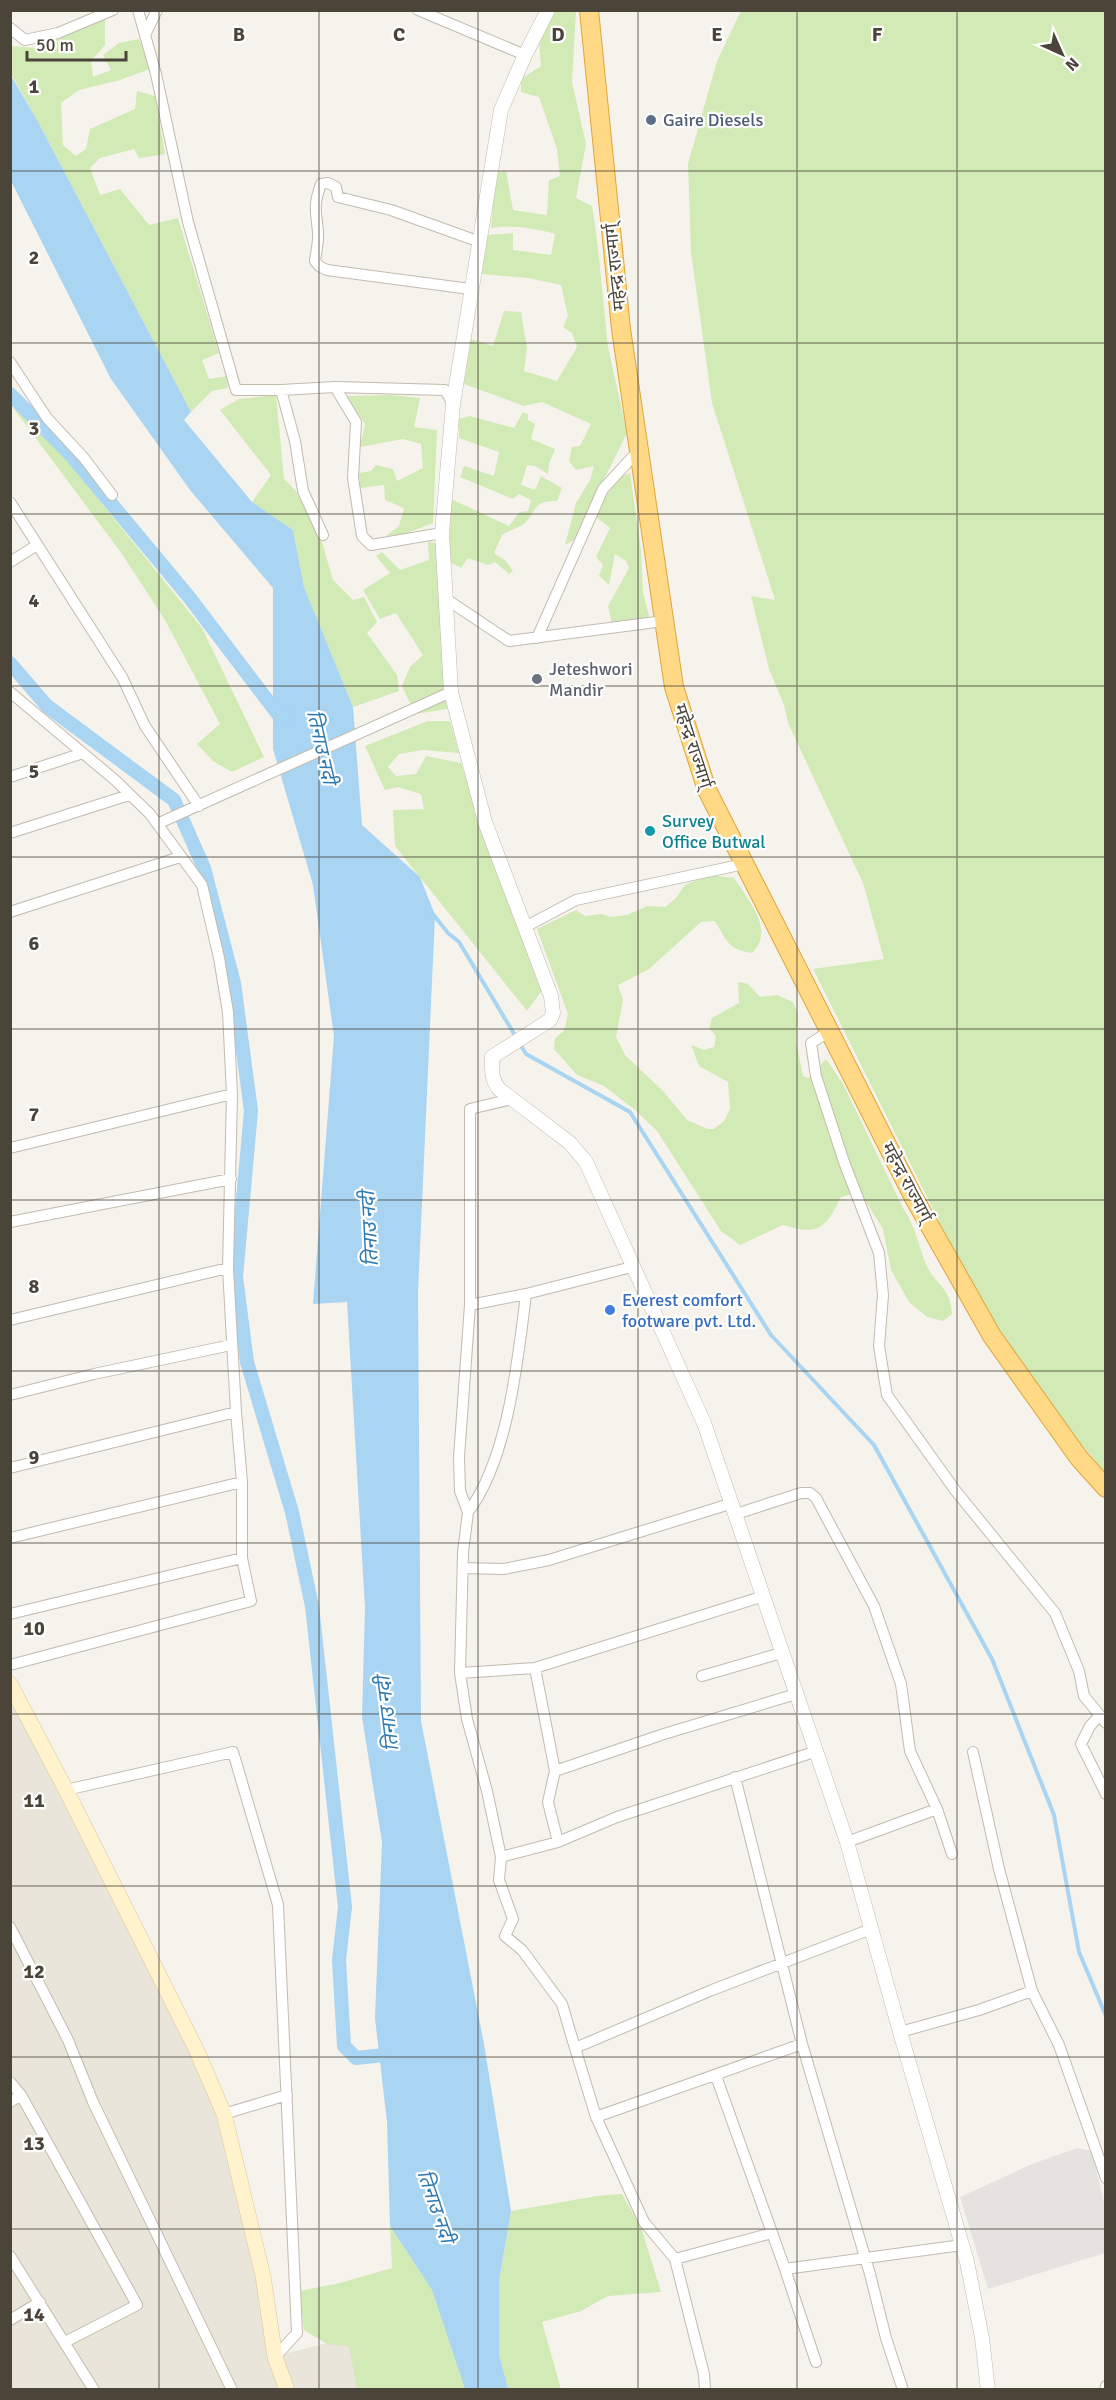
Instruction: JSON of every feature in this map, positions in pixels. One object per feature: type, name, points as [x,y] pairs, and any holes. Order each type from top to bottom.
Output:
[{"type":"highway","name":"महेन्द्र राज्मार्ग्","points":[[589,10],[621,329],[664,621],[674,687],[707,790],[914,1198],[992,1336],[1079,1458],[1106,1488]]},
{"type":"main road","points":[[10,1684],[196,2049],[224,2114],[262,2276],[275,2356],[287,2390]]},
{"type":"street","points":[[10,28],[25,40],[58,33],[113,10]]},
{"type":"street","points":[[138,10],[156,74],[188,222],[236,390],[335,387],[445,390],[453,404]]},
{"type":"street","points":[[145,35],[157,10]]},
{"type":"street","points":[[418,10],[525,55]]},
{"type":"street","points":[[548,10],[501,110],[453,404],[442,533],[451,692],[485,822],[551,996],[553,1013],[550,1020],[492,1057],[494,1083],[570,1143],[586,1162],[704,1423],[847,1842],[962,2246],[982,2338],[988,2390]]},
{"type":"street","points":[[470,289],[327,270],[319,266],[315,261],[318,233],[314,215],[315,203],[321,184],[328,183],[336,187],[338,196],[391,210],[480,242]]},
{"type":"street","points":[[10,362],[47,418],[84,458],[112,495]]},
{"type":"street","points":[[335,387],[356,422],[353,478],[362,536],[371,545],[442,533]]},
{"type":"street","points":[[281,390],[295,441],[303,491],[323,535]]},
{"type":"street","points":[[537,639],[603,489],[639,450]]},
{"type":"street","points":[[10,502],[122,677],[145,726],[199,807]]},
{"type":"street","points":[[10,562],[37,545]]},
{"type":"street","points":[[446,598],[509,641],[664,621]]},
{"type":"street","points":[[10,692],[83,753],[150,814],[202,885],[219,958],[228,1012],[232,1094],[228,1268],[231,1345],[242,1482],[242,1558],[251,1601],[10,1665]]},
{"type":"street","points":[[157,824],[451,692]]},
{"type":"street","points":[[10,777],[83,753]]},
{"type":"street","points":[[10,833],[129,795]]},
{"type":"street","points":[[10,912],[180,857]]},
{"type":"street","points":[[525,927],[576,900],[744,864]]},
{"type":"street","points":[[830,1031],[810,1043],[816,1076],[844,1162],[879,1252],[883,1295],[879,1346],[887,1395],[956,1490],[1055,1613],[1079,1671],[1084,1696],[1102,1720],[1090,1726],[1081,1744],[1106,1794]]},
{"type":"street","points":[[10,1148],[232,1094]]},
{"type":"street","points":[[512,1099],[470,1109],[470,1305],[459,1457],[460,1491],[468,1512],[463,1552],[460,1673],[467,1719],[487,1791],[501,1857],[500,1880],[513,1919],[505,1936],[522,1950],[562,2004],[596,2117],[644,2222],[675,2259],[704,2373],[705,2390]]},
{"type":"street","points":[[10,1222],[231,1179]]},
{"type":"street","points":[[470,1305],[526,1294],[632,1267]]},
{"type":"street","points":[[10,1320],[228,1268]]},
{"type":"street","points":[[468,1512],[480,1497],[501,1440],[516,1368],[526,1294]]},
{"type":"street","points":[[10,1395],[94,1374],[231,1345]]},
{"type":"street","points":[[10,1468],[236,1412]]},
{"type":"street","points":[[10,1538],[242,1482]]},
{"type":"street","points":[[463,1568],[504,1569],[549,1560],[734,1508],[810,1493],[816,1498],[874,1606],[901,1684],[910,1751],[938,1809],[952,1854]]},
{"type":"street","points":[[10,1614],[242,1558]]},
{"type":"street","points":[[460,1673],[535,1668],[764,1596]]},
{"type":"street","points":[[702,1676],[781,1653]]},
{"type":"street","points":[[535,1668],[555,1771],[548,1802],[558,1842]]},
{"type":"street","points":[[555,1771],[664,1734],[796,1694]]},
{"type":"street","points":[[501,1857],[558,1842],[617,1817],[817,1751]]},
{"type":"street","points":[[66,1790],[233,1752],[278,1905],[297,2333],[275,2356]]},
{"type":"street","points":[[973,1752],[999,1869],[1032,1991],[1059,2045],[1106,2178]]},
{"type":"street","points":[[736,1778],[802,2044],[903,2390]]},
{"type":"street","points":[[847,1842],[938,1809]]},
{"type":"street","points":[[10,1927],[68,2040],[93,2102],[232,2390]]},
{"type":"street","points":[[575,2048],[712,1990],[871,1929]]},
{"type":"street","points":[[900,2032],[979,2010],[1032,1991]]},
{"type":"street","points":[[596,2117],[802,2044]]},
{"type":"street","points":[[716,2076],[816,2362]]},
{"type":"street","points":[[10,2082],[21,2095],[137,2305],[65,2342]]},
{"type":"street","points":[[10,2102],[21,2095]]},
{"type":"street","points":[[224,2114],[287,2095]]},
{"type":"street","points":[[675,2259],[772,2233]]},
{"type":"street","points":[[785,2269],[962,2246]]},
{"type":"street","points":[[10,2256],[94,2390]]},
{"type":"street","points":[[10,2320],[40,2302]]},
{"type":"shaded area","points":[[10,1686],[224,2114],[276,2356],[375,2331],[399,2389],[11,2389]]},
{"type":"shaded area","points":[[1077,2148],[1092,2151],[1105,2207],[1105,2253],[988,2289],[960,2197],[1032,2164]]},
{"type":"green space","points":[[554,11],[576,11],[572,82],[586,144],[576,198],[592,206],[608,347],[627,433],[574,540],[565,545],[576,503],[590,480],[594,466],[576,470],[569,461],[572,447],[580,446],[591,424],[542,402],[524,406],[464,384],[471,339],[493,346],[504,311],[521,312],[527,348],[524,371],[557,381],[577,347],[572,333],[563,327],[568,316],[561,285],[528,278],[482,274],[488,235],[513,233],[513,250],[551,255],[555,234],[523,228],[491,228],[496,173],[506,171],[513,210],[547,215],[549,180],[560,176],[557,149],[539,97],[521,92],[521,79],[541,66],[539,43]]},
{"type":"green space","points":[[741,11],[1105,11],[1105,1473],[1061,1419],[975,1293],[813,969],[884,959],[863,883],[788,723],[784,705],[769,669],[751,596],[775,600],[712,403],[691,252],[688,164],[717,61]]},
{"type":"green space","points":[[105,18],[105,45],[91,61],[93,77],[111,70],[103,55],[119,43],[139,39],[150,69],[120,80],[79,90],[61,103],[63,145],[76,156],[86,149],[90,129],[135,109],[137,91],[155,96],[165,154],[139,158],[134,149],[100,158],[90,168],[100,195],[120,189],[149,225],[178,218],[219,353],[202,360],[209,379],[226,376],[228,388],[212,391],[191,412],[11,74],[10,46],[35,48]]},
{"type":"green space","points":[[276,395],[284,479],[296,491],[321,539],[333,580],[353,600],[364,597],[377,622],[367,633],[397,675],[399,691],[353,707],[304,587],[293,530],[252,502],[271,475],[220,410],[239,399]]},
{"type":"green space","points":[[391,395],[420,398],[414,427],[437,430],[433,523],[402,535],[386,536],[399,526],[404,508],[385,500],[384,485],[360,488],[359,473],[371,471],[376,465],[393,469],[397,481],[423,468],[421,444],[403,439],[360,447],[365,424],[347,396]]},
{"type":"green space","points":[[13,401],[45,433],[202,628],[264,757],[232,772],[213,761],[197,744],[220,724],[165,620],[122,554],[14,409]]},
{"type":"green space","points":[[523,412],[528,414],[528,420],[535,424],[531,439],[555,449],[548,474],[535,466],[527,465],[521,485],[535,490],[541,476],[562,488],[557,501],[539,504],[524,524],[502,535],[494,553],[506,561],[513,571],[509,574],[495,562],[488,565],[468,558],[461,568],[447,561],[451,499],[509,526],[520,512],[528,511],[531,500],[519,494],[513,499],[460,477],[464,466],[494,476],[499,452],[459,438],[459,419],[470,416],[514,428]]},
{"type":"green space","points":[[630,473],[641,550],[643,592],[650,620],[612,624],[608,606],[629,568],[626,561],[615,554],[609,585],[599,576],[603,565],[596,557],[610,528],[595,516],[617,478]]},
{"type":"green space","points":[[428,542],[437,543],[447,709],[415,714],[402,686],[410,667],[423,655],[396,613],[380,619],[363,590],[390,573],[376,556],[382,552],[400,570],[429,560]]},
{"type":"green space","points":[[428,721],[450,721],[459,753],[423,750],[399,754],[388,767],[396,776],[416,774],[426,756],[461,763],[491,855],[543,989],[527,1011],[395,846],[393,810],[424,809],[421,794],[398,787],[385,790],[365,746]]},
{"type":"green space","points":[[709,875],[734,878],[752,905],[761,925],[759,944],[752,953],[738,950],[729,943],[715,921],[701,922],[649,969],[618,985],[623,1000],[616,1037],[625,1055],[663,1091],[687,1120],[708,1129],[714,1129],[724,1121],[730,1109],[728,1082],[699,1066],[691,1045],[704,1050],[714,1047],[716,1036],[709,1028],[712,1018],[739,1003],[738,983],[740,982],[748,984],[760,997],[777,995],[793,1002],[798,1014],[796,1041],[803,1076],[811,1077],[826,1059],[843,1084],[911,1223],[926,1264],[945,1291],[951,1304],[952,1314],[943,1321],[927,1317],[909,1302],[891,1270],[883,1229],[860,1192],[841,1197],[825,1223],[819,1227],[805,1230],[783,1225],[740,1245],[721,1231],[657,1131],[604,1086],[577,1075],[554,1049],[555,1038],[564,1031],[568,1014],[537,929],[576,910],[585,916],[602,914],[610,917],[627,915],[647,906],[665,907],[676,898],[685,885]]},
{"type":"green space","points":[[622,2194],[642,2230],[661,2292],[608,2296],[581,2311],[542,2322],[561,2389],[508,2390],[499,2354],[499,2281],[511,2211],[597,2196]]},
{"type":"green space","points":[[390,2226],[432,2290],[465,2389],[357,2389],[349,2346],[327,2344],[304,2330],[300,2291],[340,2283],[392,2268]]},
{"type":"water","name":"तिनाउ नदी","points":[[10,74],[37,120],[191,412],[184,420],[252,502],[293,530],[304,587],[353,707],[362,825],[420,877],[435,915],[418,1292],[421,1721],[484,2044],[511,2211],[499,2281],[499,2354],[508,2389],[465,2389],[432,2290],[390,2226],[387,2122],[375,2018],[382,1842],[362,1717],[365,1608],[347,1302],[313,1304],[334,1036],[313,885],[273,749],[273,588],[190,490],[111,379],[11,181]]},
{"type":"waterway","points":[[10,394],[70,454],[189,597],[277,713],[287,718]]},
{"type":"waterway","points":[[10,663],[47,706],[174,800],[204,868],[234,983],[251,1111],[236,1277],[247,1362],[292,1512],[312,1606],[345,1907],[339,1960],[344,2046],[356,2058],[385,2055]]},
{"type":"waterway","points":[[432,913],[448,933],[459,942],[516,1037]]},
{"type":"waterway","points":[[520,1044],[526,1054],[630,1112],[771,1335],[874,1445],[992,1659],[1054,1815],[1079,1952],[1106,2016]]},
{"type":"place","name":"Gaire Diesels","points":[[651,120]]},
{"type":"place","name":"Jeteshwori Mandir","points":[[537,679]]},
{"type":"place","name":"Survey Office Butwal","points":[[650,831]]},
{"type":"place","name":"Everest comfort footware pvt. Ltd.","points":[[610,1310]]}]
